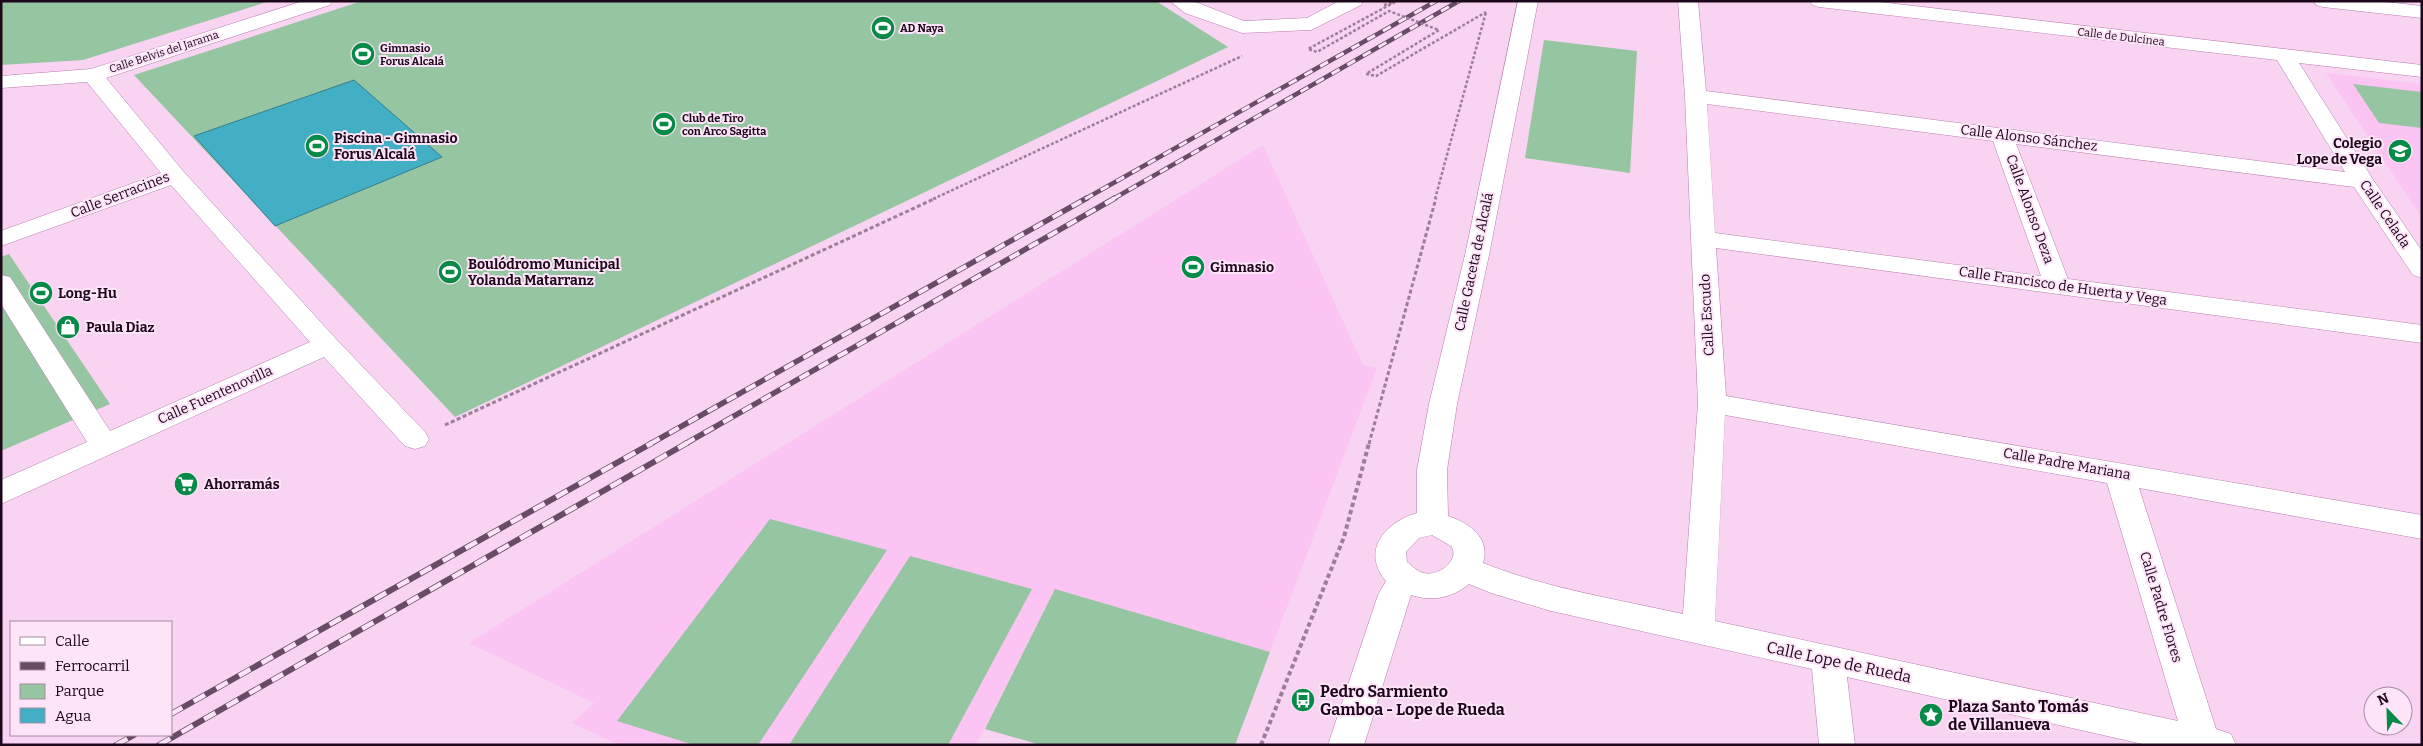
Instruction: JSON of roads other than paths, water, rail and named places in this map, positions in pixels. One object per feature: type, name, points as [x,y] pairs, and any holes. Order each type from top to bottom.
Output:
[{"type":"street","name":"Calle Belvis del Jarama","points":[[1,82],[93,75],[322,1]]},
{"type":"street","points":[[1179,1],[1192,10],[1242,27],[1312,24],[1354,1]]},
{"type":"street","name":"Calle Gaceta de Alcalá","points":[[1433,523],[1434,461],[1443,404],[1477,255],[1528,1]]},
{"type":"street","name":"Calle Escudo","points":[[1688,1],[1696,96],[1712,402],[1698,630]]},
{"type":"street","name":"Calle de Dulcinea","points":[[1819,1],[2422,71]]},
{"type":"street","points":[[2323,1],[2422,12]]},
{"type":"street","name":"Calle Celada","points":[[2284,56],[2362,181],[2421,268]]},
{"type":"street","name":"Calle Serracines","points":[[1,239],[175,176],[93,75]]},
{"type":"street","name":"Calle Alonso Sánchez","points":[[1696,96],[2362,181]]},
{"type":"street","name":"Calle Alonso Deza","points":[[2002,134],[2057,284]]},
{"type":"street","points":[[175,176],[327,345],[346,363],[415,439]]},
{"type":"street","name":"Calle Francisco de Huerta y Vega","points":[[1704,239],[2057,284],[2422,334]]},
{"type":"street","points":[[1,283],[104,445]]},
{"type":"street","name":"Calle Fuentenovilla","points":[[1,493],[327,345]]},
{"type":"street","name":"Calle Padre Mariana","points":[[1712,402],[2422,527]]},
{"type":"street","name":"Calle Padre Flores","points":[[2119,473],[2210,743]]},
{"type":"street","points":[[1433,523],[1454,530],[1467,542],[1470,554],[1464,568],[1452,580],[1438,586],[1420,586],[1405,579],[1394,568],[1389,559],[1392,546],[1402,534],[1415,526],[1433,523]]},
{"type":"street","name":"Calle Lope de Rueda","points":[[1464,568],[1502,584],[1552,598],[2210,743]]},
{"type":"street","points":[[1346,745],[1394,595],[1405,579]]},
{"type":"street","points":[[1828,660],[1837,745]]},
{"type":"water","name":"Piscina - Gimnasio Forus Alcalá","points":[[354,80],[442,157],[275,226],[194,136]]},
{"type":"railway","points":[[1085,199],[1436,1]]},
{"type":"railway","points":[[1113,199],[1459,1]]},
{"type":"railway","points":[[650,444],[1087,198]]},
{"type":"railway","points":[[685,444],[1115,198]]},
{"type":"railway","points":[[172,713],[652,443]]},
{"type":"railway","points":[[159,745],[687,443]]},
{"type":"railway","points":[[116,745],[132,736]]},
{"type":"place","name":"AD Naya","points":[[883,28]]},
{"type":"place","name":"Gimnasio Forus Alcalá","points":[[363,54]]},
{"type":"place","name":"Club de Tiro con Arco Sagitta","points":[[664,124]]},
{"type":"place","name":"Piscina - Gimnasio Forus Alcalá","points":[[317,146]]},
{"type":"place","name":"Colegio Lope de Vega","points":[[2400,151]]},
{"type":"place","name":"Gimnasio","points":[[1193,267]]},
{"type":"place","name":"Boulódromo Municipal Yolanda Matarranz","points":[[450,272]]},
{"type":"place","name":"Long-Hu","points":[[41,293]]},
{"type":"place","name":"Paula Diaz","points":[[68,327]]},
{"type":"place","name":"Ahorramás","points":[[186,484]]},
{"type":"place","name":"Pedro Sarmiento Gamboa - Lope de Rueda","points":[[1303,700]]},
{"type":"place","name":"Plaza Santo Tomás de Villanueva","points":[[1931,715]]}]
